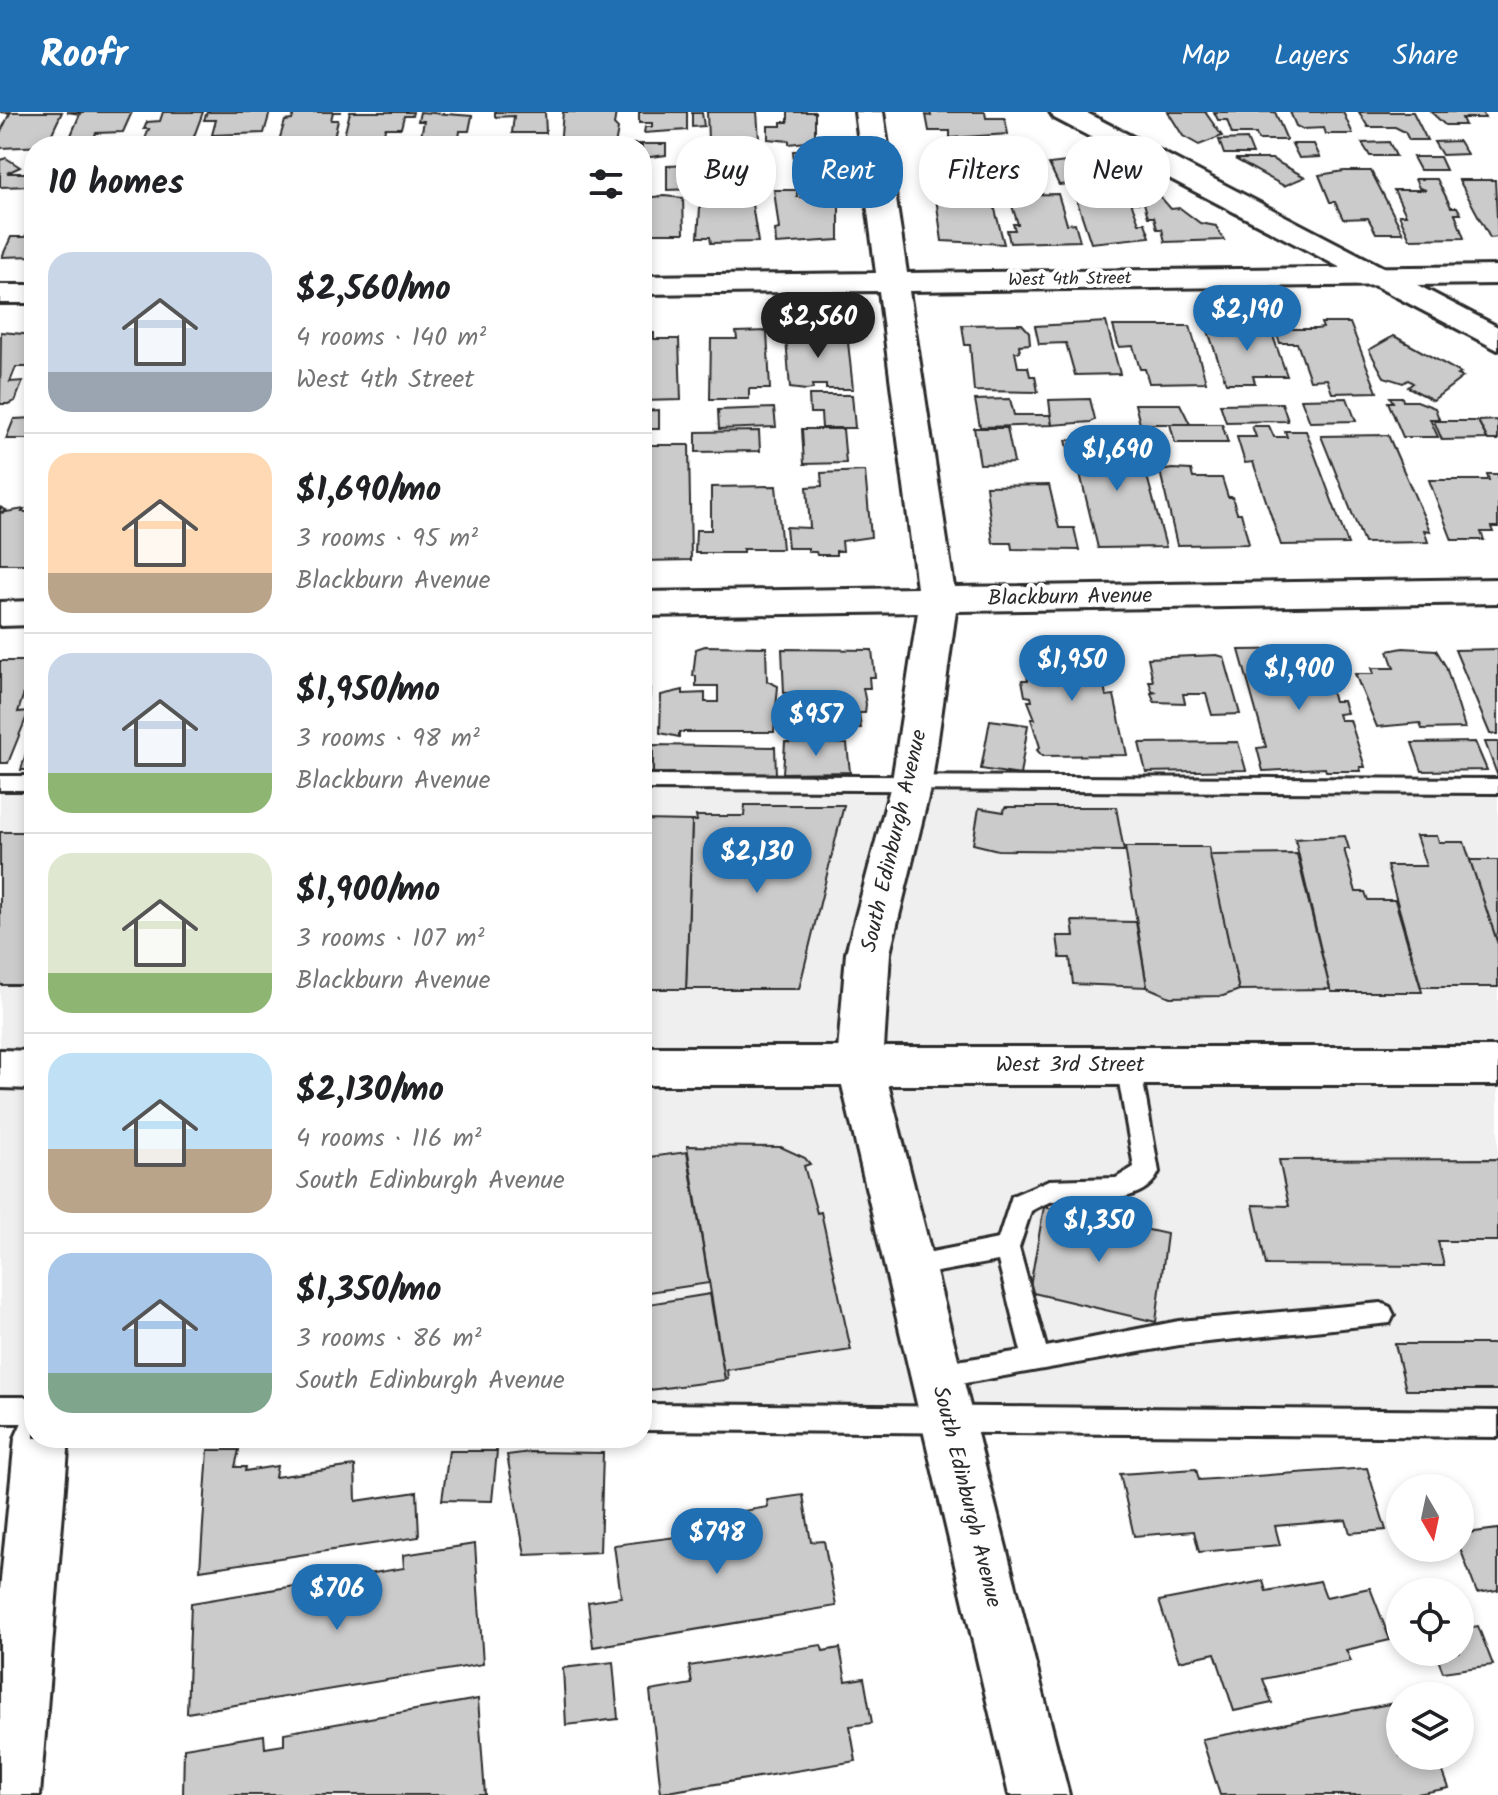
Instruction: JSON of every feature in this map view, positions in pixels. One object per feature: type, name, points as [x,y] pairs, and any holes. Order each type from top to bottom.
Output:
[{"type":"street","name":"South Edinburgh Avenue","points":[[869,112],[937,599],[937,626],[912,781],[868,953],[860,1064],[1039,1795]]},
{"type":"street","points":[[1064,112],[1498,340]]},
{"type":"street","name":"West 4th Street","points":[[652,285],[1498,275]]},
{"type":"street","points":[[0,294],[24,294]]},
{"type":"street","name":"Blackburn Avenue","points":[[652,604],[1498,591]]},
{"type":"street","points":[[0,614],[24,613]]},
{"type":"street","name":"West 3rd Street","points":[[652,1066],[1498,1066]]},
{"type":"street","points":[[0,1069],[24,1070]]},
{"type":"street","points":[[10,1795],[41,1448]]},
{"type":"lane","points":[[652,782],[1498,786]]},
{"type":"lane","points":[[0,783],[24,783]]},
{"type":"lane","points":[[1037,1361],[1007,1248],[1021,1204],[1049,1191],[1120,1188],[1147,1172],[1128,1065]]},
{"type":"lane","points":[[910,1266],[1007,1248]]},
{"type":"lane","points":[[942,1398],[1037,1361],[1179,1333],[1381,1315]]},
{"type":"lane","points":[[652,1416],[942,1398],[1498,1424]]},
{"type":"lane","points":[[0,1410],[24,1410]]},
{"type":"shaded area","points":[[0,773],[24,773],[24,1425],[0,1425]]},
{"type":"shaded area","points":[[652,776],[1498,778],[1498,1428],[652,1425]]},
{"type":"building","points":[[0,112],[62,112],[51,136],[24,136],[24,147],[0,148],[0,133],[10,113]]},
{"type":"building","points":[[67,112],[132,112],[123,132],[71,136],[80,114]]},
{"type":"building","points":[[163,112],[203,112],[194,136],[146,136],[149,129],[144,129],[147,122],[160,121]]},
{"type":"building","points":[[207,112],[270,112],[264,133],[212,135],[216,120],[204,120]]},
{"type":"building","points":[[286,112],[333,112],[331,120],[338,120],[334,136],[280,136],[285,121],[292,120],[294,113]]},
{"type":"building","points":[[350,112],[413,112],[412,116],[404,116],[401,128],[385,128],[384,136],[344,136]]},
{"type":"building","points":[[420,112],[472,116],[469,131],[460,131],[459,136],[421,136],[424,121],[418,121]]},
{"type":"building","points":[[495,112],[545,112],[546,133],[512,133],[514,116],[495,117]]},
{"type":"building","points":[[563,112],[616,112],[614,125],[618,129],[617,136],[561,136]]},
{"type":"building","points":[[639,112],[687,112],[687,130],[644,133],[645,127],[652,127],[652,123],[639,123]]},
{"type":"building","points":[[707,112],[757,112],[759,136],[708,136]]},
{"type":"building","points":[[788,112],[815,112],[815,136],[792,136],[792,144],[789,144],[789,141],[776,140],[776,136],[768,136],[768,126],[781,126],[781,122],[788,122]]},
{"type":"building","points":[[930,112],[985,112],[986,118],[1005,118],[1008,134],[950,136],[950,131],[929,131],[926,115],[931,116]]},
{"type":"building","points":[[1168,112],[1205,112],[1222,136],[1199,145],[1183,136]]},
{"type":"building","points":[[1214,112],[1275,112],[1287,140],[1258,140],[1256,134],[1232,134],[1227,120],[1218,120]]},
{"type":"building","points":[[1290,112],[1343,112],[1353,134],[1326,134],[1324,128],[1302,129],[1296,126]]},
{"type":"building","points":[[1359,112],[1413,112],[1427,140],[1409,140],[1405,132],[1395,127],[1368,127]]},
{"type":"building","points":[[1431,112],[1482,112],[1485,118],[1462,118],[1465,125],[1445,125]]},
{"type":"building","points":[[692,113],[702,113],[704,126],[692,127]]},
{"type":"building","points":[[1247,139],[1253,154],[1224,154],[1219,140]]},
{"type":"building","points":[[1459,141],[1467,154],[1442,155],[1434,142]]},
{"type":"building","points":[[1389,142],[1396,156],[1370,156],[1362,143]]},
{"type":"building","points":[[652,144],[666,144],[666,155],[652,157]]},
{"type":"building","points":[[1292,144],[1314,144],[1320,157],[1299,158]]},
{"type":"building","points":[[1413,157],[1440,157],[1446,170],[1420,170]]},
{"type":"building","points":[[6,158],[20,167],[7,173],[24,173],[24,186],[0,187],[0,160]]},
{"type":"building","points":[[1235,159],[1272,159],[1305,177],[1284,186]]},
{"type":"building","points":[[1064,162],[1064,185],[1059,185],[1049,164]]},
{"type":"building","points":[[667,166],[676,166],[676,190],[667,190]]},
{"type":"building","points":[[1371,171],[1403,233],[1376,233],[1368,218],[1343,219],[1335,202],[1330,202],[1319,175]]},
{"type":"building","points":[[1415,179],[1437,179],[1451,207],[1457,207],[1461,214],[1455,214],[1464,238],[1410,239],[1399,215],[1406,215],[1394,190],[1426,190],[1419,188]]},
{"type":"building","points":[[1459,180],[1495,180],[1498,237],[1490,238]]},
{"type":"building","points":[[776,190],[792,190],[792,208],[839,208],[839,240],[776,244],[775,230],[779,229]]},
{"type":"building","points":[[1048,194],[1058,194],[1067,224],[1075,223],[1080,241],[1010,243],[1007,230],[1015,230],[1013,224],[1018,224],[1013,208],[1048,208]]},
{"type":"building","points":[[652,197],[676,197],[676,208],[683,208],[684,233],[652,233]]},
{"type":"building","points":[[700,208],[753,208],[758,242],[711,243],[710,237],[698,237]]},
{"type":"building","points":[[937,208],[995,208],[1004,244],[942,241]]},
{"type":"building","points":[[1079,208],[1133,208],[1139,223],[1145,223],[1150,237],[1091,243]]},
{"type":"building","points":[[1145,208],[1180,208],[1200,223],[1216,226],[1224,240],[1165,242],[1162,229],[1157,229],[1154,217],[1148,217]]},
{"type":"building","points":[[11,237],[24,237],[24,256],[2,257]]},
{"type":"building","points":[[1106,322],[1120,374],[1075,375],[1066,343],[1039,344],[1035,326]]},
{"type":"building","points":[[1321,323],[1350,323],[1377,392],[1332,393],[1327,379],[1310,380],[1297,343],[1280,343],[1275,329],[1323,328]]},
{"type":"building","points":[[1022,324],[1029,332],[1030,344],[1019,345],[1020,352],[1015,352],[1018,367],[1028,367],[1030,376],[1035,376],[1038,392],[974,391],[970,345],[965,345],[962,325]]},
{"type":"building","points":[[1269,325],[1287,376],[1253,376],[1255,383],[1226,383],[1208,331],[1222,330],[1220,326]]},
{"type":"building","points":[[1113,326],[1190,326],[1206,382],[1149,383],[1145,369],[1140,369],[1133,346],[1119,347]]},
{"type":"building","points":[[785,327],[814,327],[814,338],[821,338],[821,334],[847,333],[853,389],[826,389],[826,385],[812,385],[813,389],[806,390],[790,388],[786,339],[782,336],[785,336]]},
{"type":"building","points":[[767,331],[770,389],[749,389],[749,399],[710,399],[711,339],[737,339],[736,332]]},
{"type":"building","points":[[1,332],[24,334],[24,367],[16,367],[10,382],[23,381],[15,401],[0,404]]},
{"type":"building","points":[[652,333],[654,339],[679,339],[681,400],[652,401]]},
{"type":"building","points":[[1394,336],[1461,373],[1458,375],[1463,377],[1433,400],[1408,387],[1413,383],[1408,380],[1403,383],[1384,377],[1369,350]]},
{"type":"building","points":[[809,395],[852,395],[855,428],[822,428],[821,413],[810,413]]},
{"type":"building","points":[[1390,397],[1402,397],[1403,401],[1417,401],[1435,408],[1439,419],[1430,419],[1438,437],[1403,437],[1388,402],[1393,402]]},
{"type":"building","points":[[1347,398],[1356,421],[1310,422],[1301,399]]},
{"type":"building","points":[[1010,399],[1014,415],[1050,415],[1052,425],[980,427],[975,400]]},
{"type":"building","points":[[1090,399],[1095,419],[1091,422],[1052,425],[1049,400]]},
{"type":"building","points":[[1282,403],[1288,421],[1226,422],[1220,404]]},
{"type":"building","points":[[1135,404],[1180,404],[1190,424],[1140,424]]},
{"type":"building","points":[[774,408],[776,427],[719,429],[718,410]]},
{"type":"building","points":[[652,410],[659,410],[659,429],[652,429]]},
{"type":"building","points":[[24,418],[24,439],[6,439],[14,419]]},
{"type":"building","points":[[1498,420],[1498,440],[1488,440],[1478,421]]},
{"type":"building","points":[[1434,421],[1478,421],[1487,439],[1442,440]]},
{"type":"building","points":[[1170,424],[1222,424],[1228,443],[1175,443]]},
{"type":"building","points":[[1252,426],[1269,426],[1274,437],[1287,437],[1285,431],[1306,431],[1348,544],[1281,545],[1253,462],[1245,463],[1237,437],[1256,437]]},
{"type":"building","points":[[974,428],[1007,428],[1014,463],[980,464]]},
{"type":"building","points":[[802,429],[843,429],[846,463],[804,464]]},
{"type":"building","points":[[759,431],[760,451],[696,452],[696,432]]},
{"type":"building","points":[[1388,435],[1430,531],[1424,530],[1428,542],[1364,543],[1321,436]]},
{"type":"building","points":[[1137,439],[1166,547],[1098,548],[1078,465],[1072,465],[1066,440]]},
{"type":"building","points":[[652,445],[689,445],[691,560],[652,561]]},
{"type":"building","points":[[1191,470],[1193,478],[1222,478],[1228,497],[1232,497],[1237,513],[1241,513],[1249,544],[1177,545],[1160,471]]},
{"type":"building","points":[[865,471],[871,537],[842,541],[843,551],[836,551],[836,555],[817,555],[816,552],[808,552],[808,548],[788,548],[786,527],[810,528],[807,487],[822,486],[821,473]]},
{"type":"building","points":[[1487,474],[1498,474],[1498,527],[1491,527],[1493,532],[1481,532],[1484,540],[1452,540],[1429,480],[1489,480]]},
{"type":"building","points":[[1049,485],[1059,528],[1074,528],[1079,550],[1012,549],[1011,543],[993,543],[986,486]]},
{"type":"building","points":[[776,486],[782,549],[695,553],[696,530],[711,530],[711,487]]},
{"type":"building","points":[[24,509],[24,564],[0,564],[0,513]]},
{"type":"building","points":[[1083,645],[1084,653],[1104,653],[1110,679],[1103,679],[1106,696],[1114,695],[1127,755],[1042,756],[1037,750],[1040,747],[1031,719],[1035,719],[1028,701],[1032,701],[1031,697],[1025,696],[1022,680],[1028,680],[1023,655],[1046,654],[1044,646]]},
{"type":"building","points":[[705,646],[766,647],[767,681],[778,686],[774,732],[679,732],[679,737],[660,733],[661,695],[683,690],[683,694],[705,693],[705,702],[718,702],[718,686],[696,686],[696,676],[693,676],[696,649]]},
{"type":"building","points":[[1403,648],[1436,650],[1446,667],[1465,728],[1422,729],[1420,723],[1377,727],[1355,674],[1374,674],[1372,668],[1394,668],[1388,651]]},
{"type":"building","points":[[782,649],[872,650],[875,677],[869,677],[870,688],[863,688],[866,704],[865,713],[859,713],[861,728],[785,730],[783,706],[805,701],[805,693],[784,693]]},
{"type":"building","points":[[1324,649],[1328,660],[1321,661],[1334,701],[1343,701],[1347,713],[1338,714],[1340,720],[1350,720],[1365,767],[1360,767],[1361,771],[1326,771],[1325,768],[1263,771],[1257,748],[1266,747],[1239,650]]},
{"type":"building","points":[[1498,649],[1498,734],[1490,734],[1455,650]]},
{"type":"building","points":[[1224,657],[1240,714],[1212,715],[1206,694],[1183,694],[1185,703],[1154,702],[1151,693],[1157,692],[1152,691],[1149,681],[1153,681],[1148,658]]},
{"type":"building","points":[[0,661],[24,661],[24,693],[18,712],[24,711],[24,723],[8,763],[0,763]]},
{"type":"building","points":[[990,720],[1028,725],[1020,775],[981,769]]},
{"type":"building","points":[[785,742],[847,744],[850,772],[783,773]]},
{"type":"building","points":[[1238,742],[1246,770],[1146,772],[1139,743]]},
{"type":"building","points":[[1475,742],[1487,770],[1422,771],[1412,743]]},
{"type":"building","points":[[1485,742],[1498,742],[1498,777]]},
{"type":"building","points":[[653,745],[775,747],[776,774],[653,773]]},
{"type":"building","points":[[745,805],[844,805],[799,989],[686,989],[692,821],[697,821],[696,816],[744,816]]},
{"type":"building","points":[[1005,807],[1116,807],[1124,851],[998,850],[973,844],[979,808],[1004,812]]},
{"type":"building","points":[[652,820],[692,821],[686,989],[652,989]]},
{"type":"building","points":[[0,832],[24,832],[24,985],[0,985]]},
{"type":"building","points":[[1345,836],[1349,849],[1344,849],[1356,892],[1365,892],[1368,900],[1395,900],[1422,992],[1332,992],[1330,989],[1295,839]]},
{"type":"building","points":[[1416,836],[1437,836],[1439,842],[1464,842],[1498,944],[1498,987],[1421,987],[1387,866],[1426,866]]},
{"type":"building","points":[[1125,847],[1209,847],[1239,990],[1223,996],[1170,997],[1147,987]]},
{"type":"building","points":[[1297,854],[1330,989],[1239,990],[1210,855]]},
{"type":"building","points":[[1470,860],[1498,860],[1498,944]]},
{"type":"building","points":[[1072,921],[1136,922],[1147,987],[1073,984],[1070,958],[1060,958],[1057,936],[1074,936]]},
{"type":"building","points":[[687,1146],[781,1147],[805,1158],[810,1164],[804,1166],[817,1213],[821,1212],[851,1350],[727,1370],[728,1379],[725,1380]]},
{"type":"building","points":[[687,1152],[709,1283],[652,1292],[652,1157]]},
{"type":"building","points":[[1498,1159],[1498,1241],[1438,1241],[1444,1266],[1266,1265],[1253,1205],[1289,1206],[1279,1160]]},
{"type":"building","points":[[1044,1207],[1167,1234],[1156,1322],[1029,1292]]},
{"type":"building","points":[[710,1294],[725,1380],[652,1390],[652,1303]]},
{"type":"building","points":[[1395,1344],[1498,1344],[1498,1390],[1406,1390]]},
{"type":"building","points":[[208,1450],[239,1450],[235,1467],[246,1467],[245,1471],[277,1466],[275,1477],[355,1466],[356,1501],[417,1492],[419,1537],[200,1570]]},
{"type":"building","points":[[449,1451],[497,1451],[492,1501],[442,1500]]},
{"type":"building","points":[[530,1452],[603,1453],[600,1552],[525,1555],[507,1455]]},
{"type":"building","points":[[1367,1468],[1386,1530],[1350,1533],[1346,1520],[1275,1526],[1280,1545],[1199,1552],[1194,1531],[1134,1536],[1120,1474],[1196,1469],[1199,1480]]},
{"type":"building","points":[[803,1495],[811,1542],[824,1541],[836,1606],[593,1647],[588,1602],[621,1597],[614,1545],[715,1532],[713,1516],[768,1507],[767,1500]]},
{"type":"building","points":[[1498,1529],[1498,1590],[1477,1593],[1474,1578],[1465,1562],[1474,1562],[1474,1532]]},
{"type":"building","points":[[475,1544],[483,1664],[187,1713],[191,1603],[404,1568],[403,1555]]},
{"type":"building","points":[[1263,1581],[1266,1591],[1320,1581],[1326,1597],[1370,1588],[1386,1630],[1386,1641],[1346,1650],[1351,1661],[1263,1679],[1272,1703],[1234,1711],[1215,1653],[1179,1661],[1159,1601]]},
{"type":"building","points":[[1478,1626],[1493,1665],[1443,1672],[1441,1666],[1474,1666],[1474,1627]]},
{"type":"building","points":[[821,1645],[823,1651],[840,1648],[846,1681],[864,1678],[872,1723],[850,1726],[856,1761],[661,1793],[650,1691],[692,1684],[689,1666]]},
{"type":"building","points":[[613,1662],[618,1719],[566,1725],[563,1668]]},
{"type":"building","points":[[478,1699],[485,1795],[183,1795],[184,1748],[264,1735],[265,1748],[284,1745],[284,1733]]},
{"type":"building","points":[[1386,1705],[1386,1770],[1442,1770],[1449,1788],[1412,1795],[1220,1795],[1202,1739]]}]
